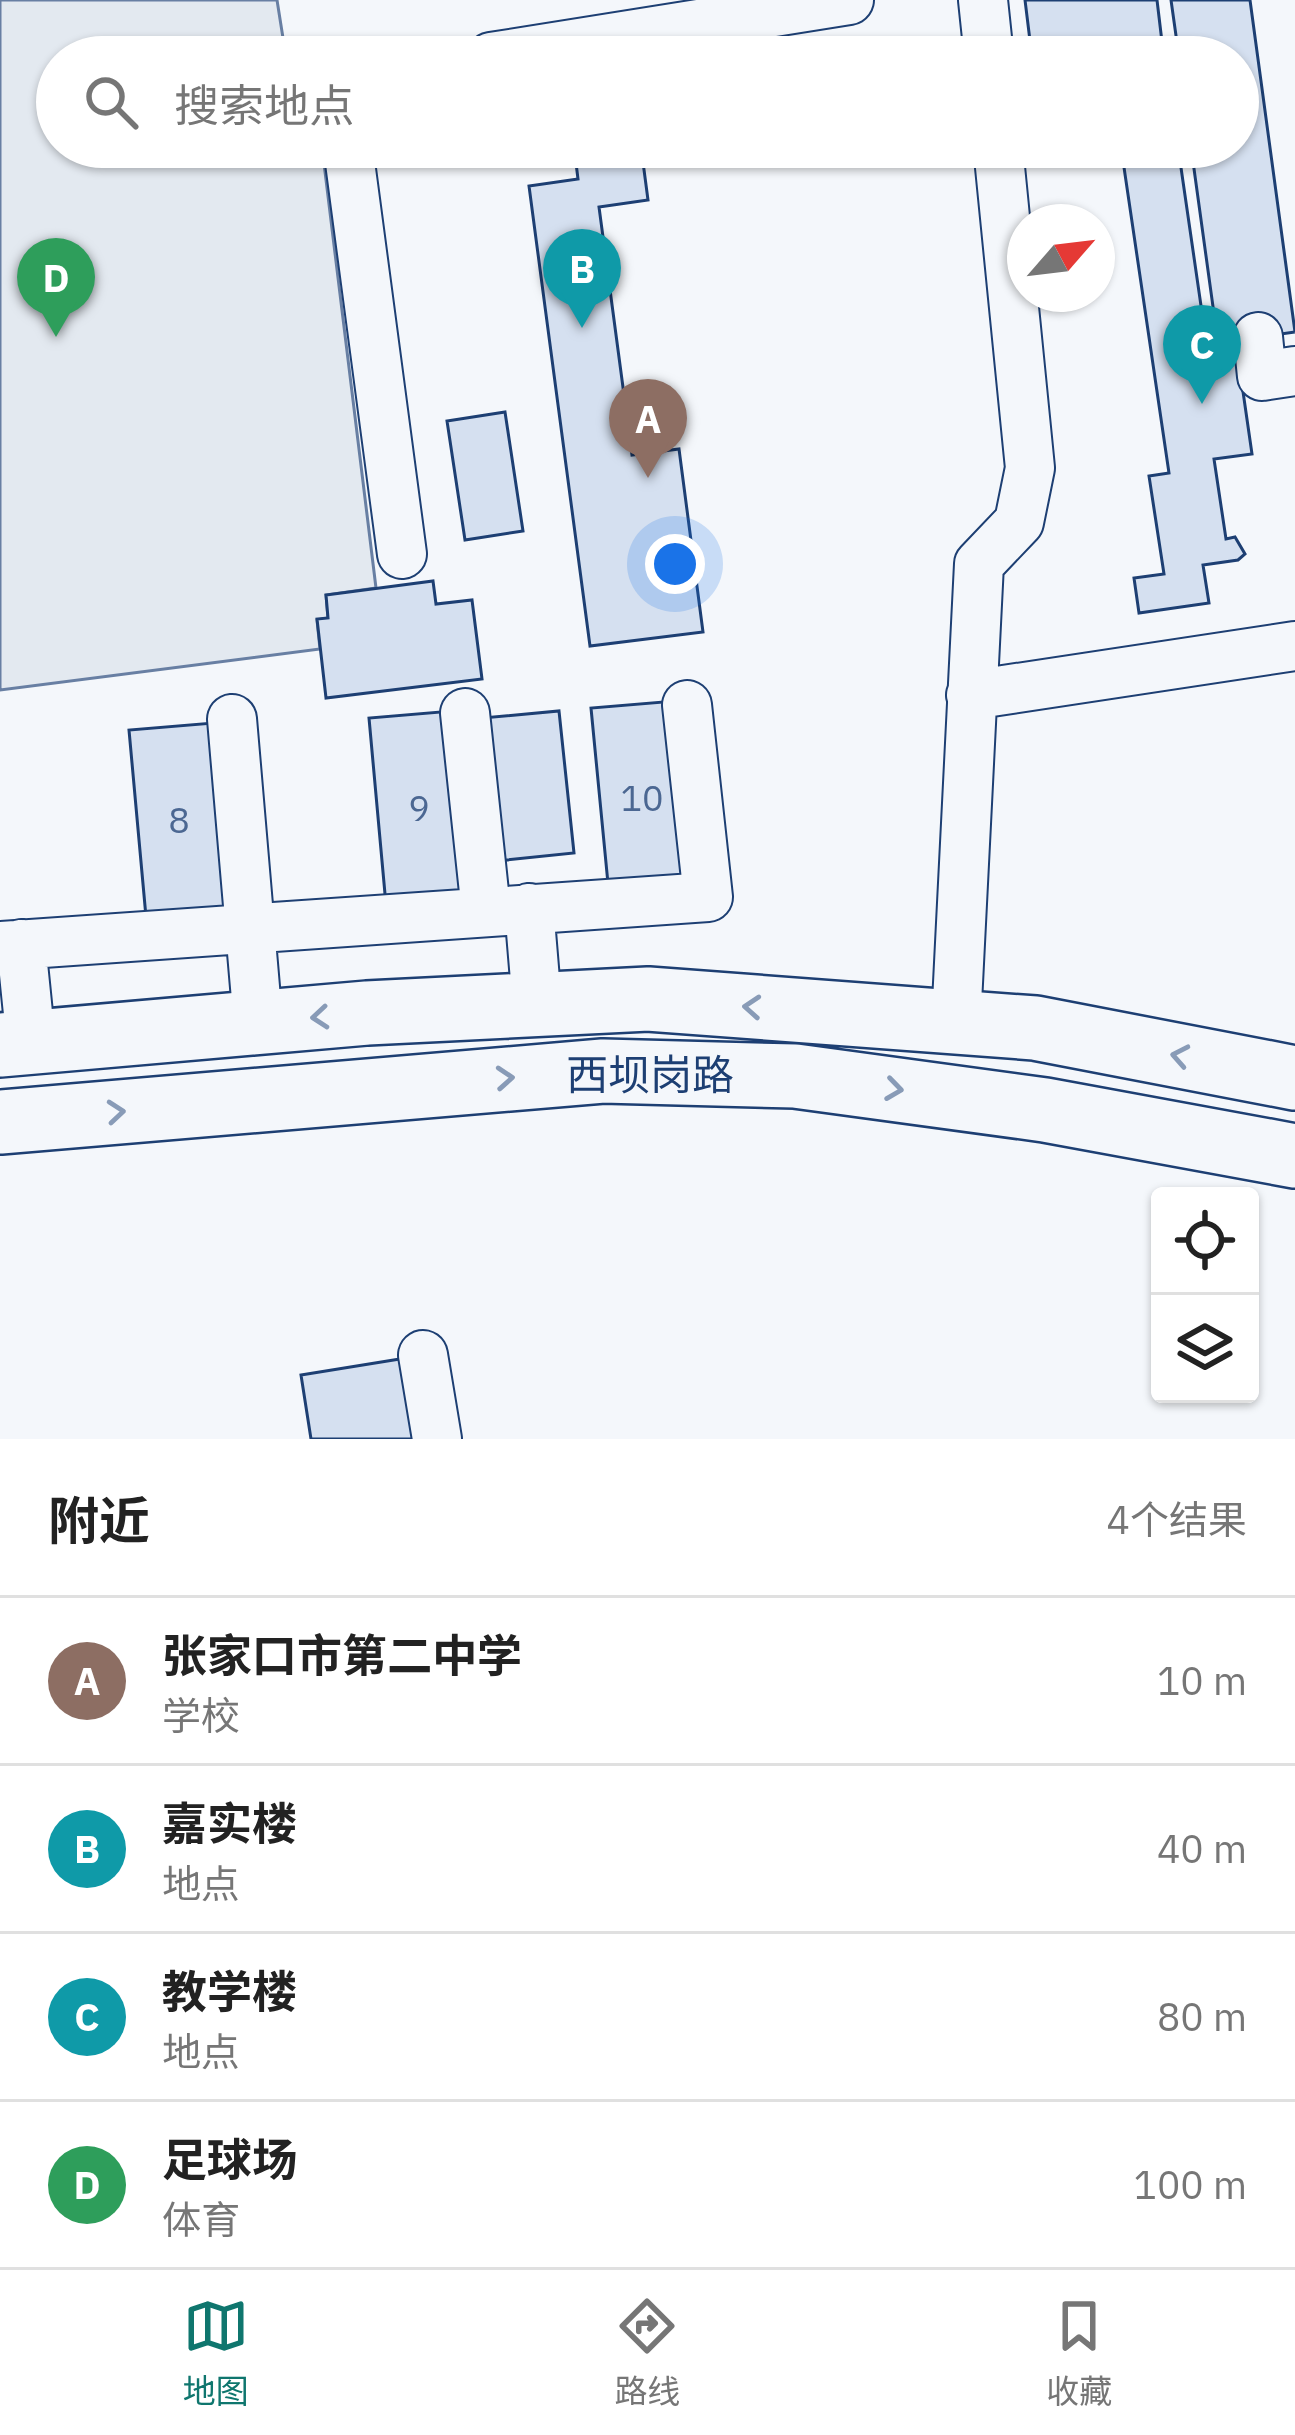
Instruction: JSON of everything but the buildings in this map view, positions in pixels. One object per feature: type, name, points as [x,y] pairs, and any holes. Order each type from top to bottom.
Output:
[{"type":"main road","name":"西坝岗路","points":[[15,1044],[422,1010],[648,999],[1035,1028],[1295,1078]]},
{"type":"main road","points":[[422,1010],[429,1083]]},
{"type":"main road","name":"西坝岗路","points":[[0,1122],[603,1071],[796,1076],[1045,1110],[1295,1156]]},
{"type":"street","points":[[623,36],[848,0]]},
{"type":"street","points":[[983,0],[987,36]]},
{"type":"street","points":[[350,168],[402,554]]},
{"type":"street","points":[[956,1022],[979,564],[1019,522],[1030,468],[1000,168]]},
{"type":"street","points":[[1258,338],[1262,376],[1295,371]]},
{"type":"street","points":[[971,695],[1295,646]]},
{"type":"street","points":[[15,1044],[11,945],[708,897],[687,705]]},
{"type":"street","points":[[465,713],[507,909],[537,1004]]},
{"type":"street","points":[[232,718],[259,1022]]},
{"type":"street","points":[[423,1355],[437,1439]]},
{"type":"shaded area","points":[[0,0],[277,0],[283,36],[36,36],[36,168],[325,168],[376,588],[326,595],[328,618],[317,620],[320,649],[0,690]]},
{"type":"place","name":"嘉实楼","points":[[582,328]]},
{"type":"place","name":"足球场","points":[[56,337]]},
{"type":"place","name":"教学楼","points":[[1202,404]]},
{"type":"place","name":"张家口市第二中学","points":[[648,478]]}]
